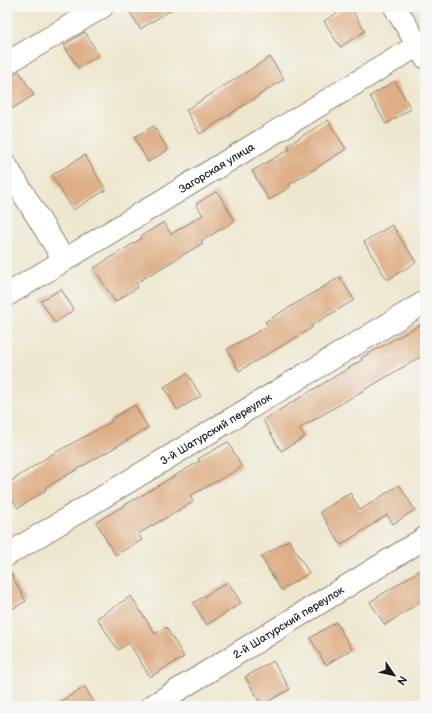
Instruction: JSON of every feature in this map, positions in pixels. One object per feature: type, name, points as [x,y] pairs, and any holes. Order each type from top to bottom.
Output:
[{"type":"street","points":[[7,63],[102,7]]},
{"type":"street","points":[[395,7],[423,47]]},
{"type":"street","name":"Загорская улица","points":[[7,296],[64,260],[423,47]]},
{"type":"street","points":[[7,167],[64,260]]},
{"type":"street","name":"3-й Шатурский переулок","points":[[7,555],[425,302]]},
{"type":"street","name":"2-й Шатурский переулок","points":[[152,706],[425,538]]},
{"type":"building","points":[[127,7],[176,7],[140,29]]},
{"type":"building","points":[[347,7],[350,7],[365,31],[340,47],[324,21]]},
{"type":"building","points":[[85,32],[99,55],[78,68],[64,45]]},
{"type":"building","points":[[270,57],[284,79],[200,134],[186,110]]},
{"type":"building","points":[[19,71],[34,95],[7,112],[7,79]]},
{"type":"building","points":[[395,81],[411,109],[386,124],[370,96]]},
{"type":"building","points":[[328,120],[346,149],[289,185],[290,187],[269,200],[252,171],[290,149],[288,145]]},
{"type":"building","points":[[154,126],[168,150],[148,162],[134,137]]},
{"type":"building","points":[[85,155],[106,190],[73,210],[52,175]]},
{"type":"building","points":[[217,191],[235,221],[201,241],[203,243],[136,283],[138,287],[115,302],[94,268],[142,238],[141,236],[164,222],[171,234],[203,215],[196,204]]},
{"type":"building","points":[[392,225],[416,262],[387,280],[364,242]]},
{"type":"building","points":[[340,277],[354,300],[311,326],[312,328],[239,371],[227,349],[268,326],[265,322]]},
{"type":"building","points":[[61,289],[74,310],[55,323],[41,301]]},
{"type":"building","points":[[425,322],[425,354],[300,428],[305,437],[281,451],[263,420],[362,360],[361,358]]},
{"type":"building","points":[[187,373],[201,396],[177,410],[164,387]]},
{"type":"building","points":[[135,405],[148,428],[45,488],[46,490],[18,508],[7,491],[7,484],[49,456],[111,422],[110,420]]},
{"type":"building","points":[[228,442],[242,467],[190,496],[193,502],[138,534],[142,540],[115,555],[96,522],[200,461],[198,459]]},
{"type":"building","points":[[399,485],[415,510],[393,524],[387,515],[341,545],[320,512],[350,493],[360,510]]},
{"type":"building","points":[[289,540],[309,573],[281,590],[261,557]]},
{"type":"building","points":[[7,567],[26,601],[7,612]]},
{"type":"building","points":[[425,567],[425,599],[385,625],[370,602]]},
{"type":"building","points":[[228,582],[241,603],[207,625],[193,603]]},
{"type":"building","points":[[131,596],[155,634],[166,627],[184,657],[150,677],[129,643],[118,650],[97,618]]},
{"type":"building","points":[[336,622],[352,649],[326,665],[310,638]]},
{"type":"building","points":[[273,661],[290,689],[262,705],[245,677]]},
{"type":"building","points":[[85,687],[96,706],[52,706]]}]
